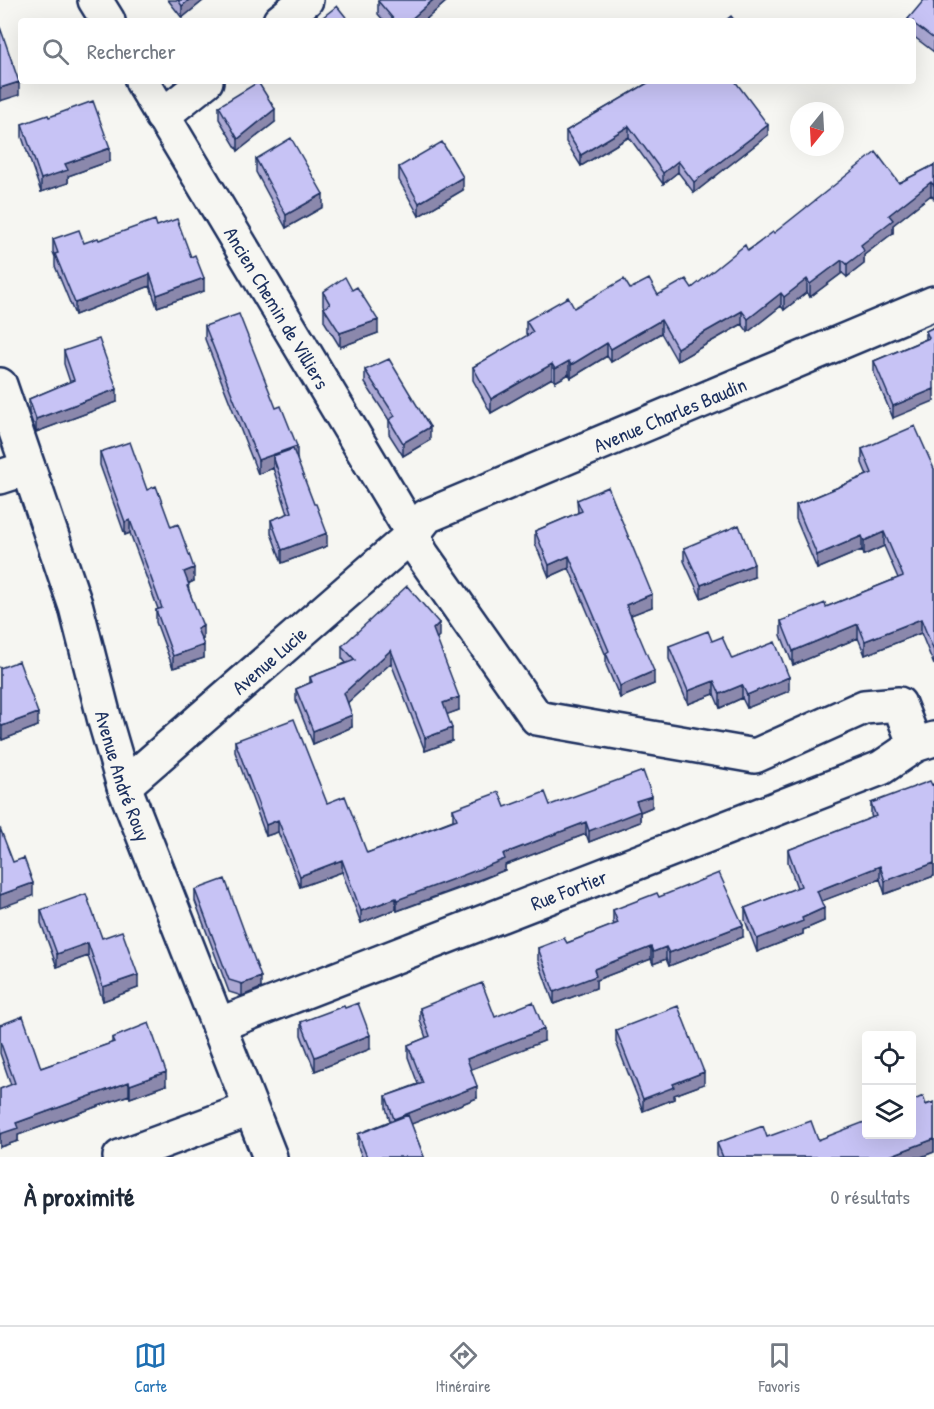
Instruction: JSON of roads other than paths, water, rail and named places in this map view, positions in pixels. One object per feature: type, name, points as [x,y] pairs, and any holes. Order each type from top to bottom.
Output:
[{"type":"street","points":[[95,0],[106,18]]},
{"type":"street","points":[[284,18],[306,0]]},
{"type":"street","name":"Ancien Chemin de Villiers","points":[[144,84],[413,534],[421,554],[537,718],[754,756],[864,706],[899,704],[924,742]]},
{"type":"street","points":[[162,116],[202,84]]},
{"type":"street","name":"Avenue Charles Baudin","points":[[413,534],[427,516],[934,303]]},
{"type":"street","name":"Avenue André Rouy","points":[[0,385],[14,473],[76,607],[124,786],[270,1157]]},
{"type":"street","name":"Avenue Lucie","points":[[124,786],[413,534]]},
{"type":"street","name":"Rue Fortier","points":[[218,1025],[881,768],[924,742]]},
{"type":"street","points":[[120,1157],[250,1109]]}]
